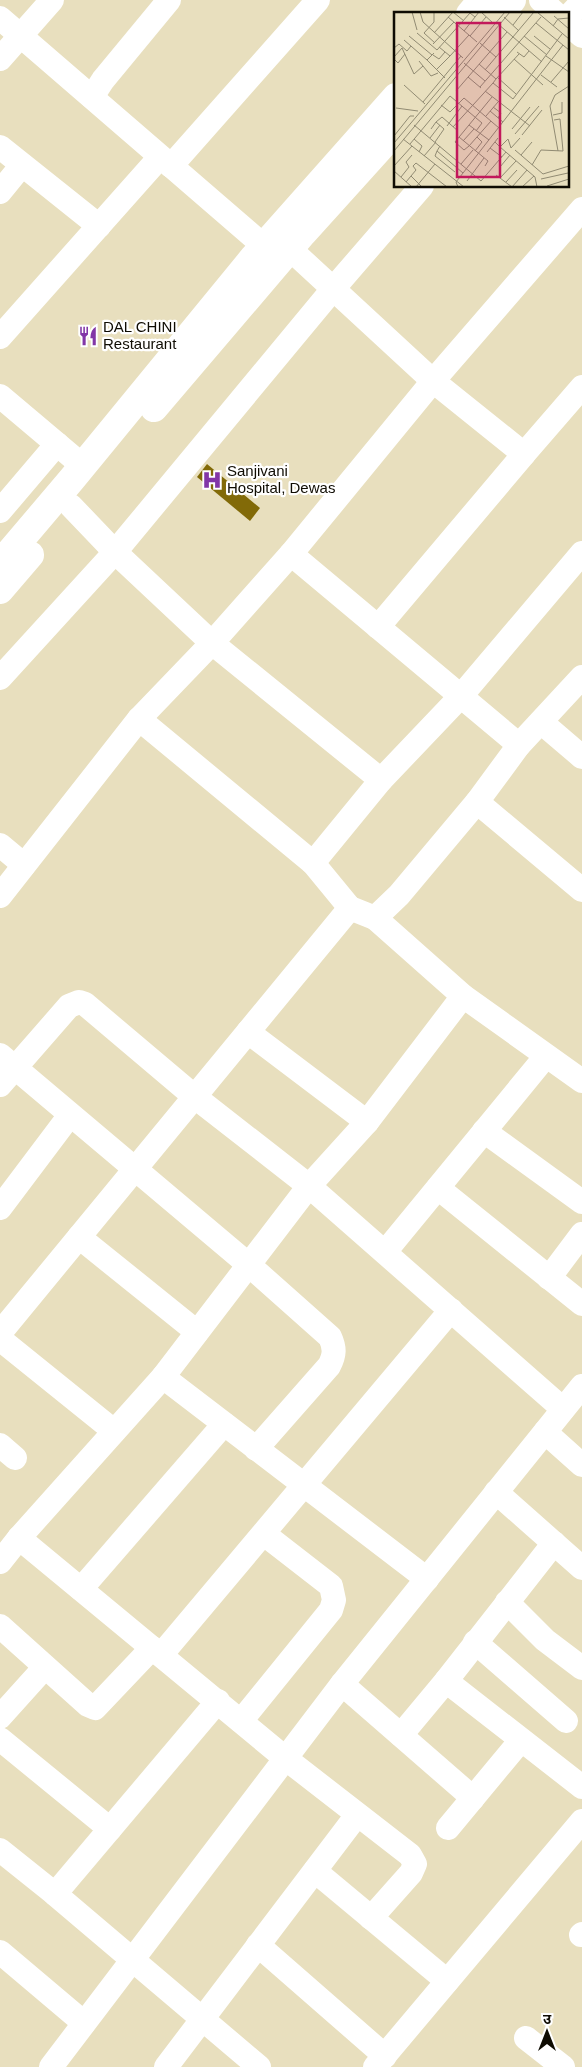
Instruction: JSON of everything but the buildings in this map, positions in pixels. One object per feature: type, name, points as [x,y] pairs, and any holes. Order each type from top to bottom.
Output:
[{"type":"main road","points":[[472,12],[482,0]]},
{"type":"main road","points":[[502,12],[512,0]]},
{"type":"main road","points":[[0,590],[71,506],[394,100]]},
{"type":"main road","points":[[0,564],[83,466],[277,247],[394,132]]},
{"type":"street","points":[[0,59],[52,0]]},
{"type":"street","points":[[92,98],[103,80],[169,0]]},
{"type":"street","points":[[0,337],[99,226],[166,161],[318,0]]},
{"type":"street","points":[[541,0],[554,12]]},
{"type":"street","points":[[570,15],[582,2]]},
{"type":"street","points":[[0,18],[166,161],[333,289],[433,381],[524,454]]},
{"type":"street","points":[[570,26],[582,36]]},
{"type":"street","points":[[0,147],[99,226]]},
{"type":"street","points":[[0,192],[22,165]]},
{"type":"street","points":[[0,678],[115,552],[333,289],[420,188]]},
{"type":"street","points":[[0,896],[139,719],[212,643],[291,554],[433,381],[582,209]]},
{"type":"street","points":[[378,627],[582,387]]},
{"type":"street","points":[[0,396],[83,466]]},
{"type":"street","points":[[0,511],[57,444]]},
{"type":"street","points":[[71,506],[115,552],[212,643],[381,780]]},
{"type":"street","points":[[313,863],[381,780],[461,696],[582,553]]},
{"type":"street","points":[[291,554],[519,745]]},
{"type":"street","points":[[375,918],[399,895],[477,802],[519,745],[582,677]]},
{"type":"street","points":[[139,719],[313,863],[350,908],[375,918],[463,996],[582,1081]]},
{"type":"street","points":[[541,722],[582,757]]},
{"type":"street","points":[[477,802],[582,890]]},
{"type":"street","points":[[0,845],[24,865]]},
{"type":"street","points":[[0,1333],[350,908]]},
{"type":"street","points":[[0,1562],[19,1538],[163,1377],[309,1186],[367,1122],[463,996]]},
{"type":"street","points":[[256,1449],[329,1366],[334,1357],[334,1346],[330,1337],[248,1265],[70,1115],[5,1069],[69,1006],[79,1002],[85,1004],[195,1097],[309,1186],[563,1409]]},
{"type":"street","points":[[248,1032],[367,1122]]},
{"type":"street","points":[[385,1252],[546,1056]]},
{"type":"street","points":[[0,1208],[70,1115]]},
{"type":"street","points":[[484,1131],[582,1202]]},
{"type":"street","points":[[438,1188],[582,1304]]},
{"type":"street","points":[[549,1278],[582,1234]]},
{"type":"street","points":[[79,1237],[198,1332]]},
{"type":"street","points":[[0,1626],[88,1705],[95,1708],[157,1652],[264,1534],[451,1310]]},
{"type":"street","points":[[0,1339],[114,1431]]},
{"type":"street","points":[[163,1377],[427,1579]]},
{"type":"street","points":[[56,2065],[84,2023],[342,1684],[582,1386]]},
{"type":"street","points":[[81,1589],[224,1424]]},
{"type":"street","points":[[545,1432],[582,1465]]},
{"type":"street","points":[[496,1492],[582,1568]]},
{"type":"street","points":[[241,1721],[331,1610],[334,1600],[331,1586],[264,1534]]},
{"type":"street","points":[[19,1538],[285,1758],[410,1855],[415,1864],[411,1873],[371,1918]]},
{"type":"street","points":[[401,1735],[554,1542]]},
{"type":"street","points":[[507,1602],[545,1640],[582,1668]]},
{"type":"street","points":[[475,1642],[566,1721]]},
{"type":"street","points":[[0,1717],[46,1667]]},
{"type":"street","points":[[446,1680],[582,1787]]},
{"type":"street","points":[[342,1684],[473,1798]]},
{"type":"street","points":[[55,1894],[218,1702]]},
{"type":"street","points":[[0,1739],[110,1829]]},
{"type":"street","points":[[448,1828],[521,1740]]},
{"type":"street","points":[[166,2067],[358,1815]]},
{"type":"street","points":[[258,1944],[380,2061],[582,1821]]},
{"type":"street","points":[[0,1850],[202,2018],[253,2065]]},
{"type":"street","points":[[315,1870],[447,1981]]},
{"type":"street","points":[[4,1964],[84,2023]]},
{"type":"street","points":[[526,2038],[563,2067]]},
{"type":"place","name":"DAL CHINI Restaurant","points":[[88,336]]},
{"type":"place","name":"Sanjivani Hospital, Dewas","points":[[212,480]]}]
